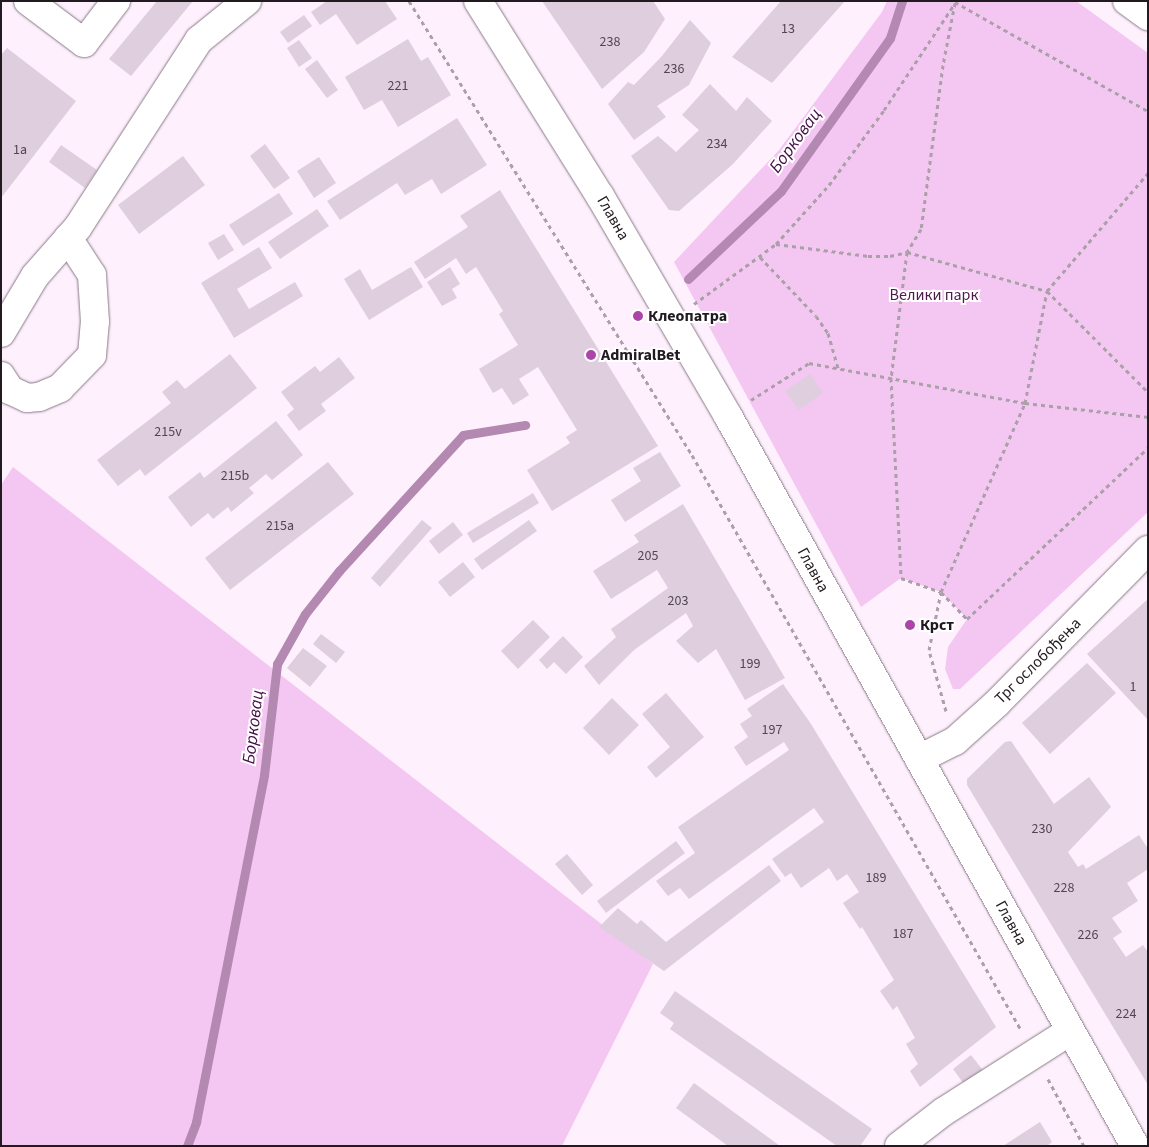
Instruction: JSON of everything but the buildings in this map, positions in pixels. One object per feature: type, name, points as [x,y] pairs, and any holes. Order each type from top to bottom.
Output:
[{"type":"main road","points":[[28,1],[84,43],[116,1]]},
{"type":"main road","points":[[1,333],[35,276],[78,226],[199,40],[247,1]]},
{"type":"main road","name":"Главна","points":[[478,1],[600,196],[728,416],[1135,1146]]},
{"type":"main road","points":[[1127,1],[1148,16]]},
{"type":"main road","points":[[1,376],[10,390],[27,398],[39,397],[60,388],[92,355],[95,322],[92,274],[68,238]]},
{"type":"main road","name":"Трг ослобођења","points":[[919,759],[955,740],[1050,652],[1148,550]]},
{"type":"main road","points":[[899,1146],[943,1112],[1070,1031]]},
{"type":"path","points":[[410,1],[692,455],[1035,1055],[1084,1146]]},
{"type":"path","points":[[672,320],[776,244],[829,185],[884,110],[955,2]]},
{"type":"path","points":[[955,2],[1148,111]]},
{"type":"path","points":[[955,2],[943,65],[921,229],[907,252],[891,378],[901,578],[941,592],[967,619],[1148,448]]},
{"type":"path","points":[[955,740],[929,650],[941,592],[1026,403],[1047,291],[1148,173]]},
{"type":"path","points":[[776,244],[868,256],[890,256],[907,252],[1047,291],[1148,392]]},
{"type":"path","points":[[760,257],[816,316],[828,333],[838,369]]},
{"type":"path","points":[[728,416],[808,364],[1026,403],[1148,418]]},
{"type":"green space","name":"Велики парк","points":[[887,1],[1076,1],[1148,53],[1148,512],[960,689],[953,689],[945,669],[948,647],[967,619],[941,592],[901,578],[861,607],[674,262],[779,150],[882,12]]},
{"type":"green space","points":[[13,467],[653,964],[562,1146],[1,1146],[1,485]]},
{"type":"waterway","name":"Борковац","points":[[688,279],[781,191],[890,38],[902,1]]},
{"type":"waterway","name":"Борковац","points":[[187,1146],[196,1122],[264,775],[277,664],[305,614],[339,571],[463,435],[525,425]]},
{"type":"place","name":"Клеопатра","points":[[638,316]]},
{"type":"place","name":"AdmiralBet","points":[[591,355]]},
{"type":"place","name":"Крст","points":[[910,625]]}]
